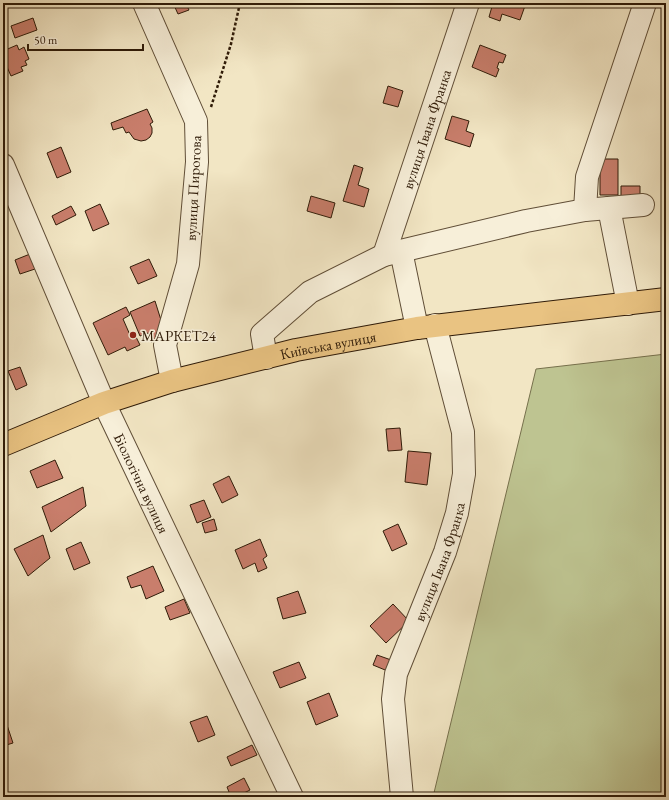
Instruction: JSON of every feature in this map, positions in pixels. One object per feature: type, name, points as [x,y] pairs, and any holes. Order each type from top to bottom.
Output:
[{"type":"highway","name":"Київська вулиця","points":[[3,445],[104,403],[172,381],[296,350],[426,327],[666,299]]},
{"type":"street","name":"вулиця Пирогова","points":[[144,3],[196,121],[197,162],[188,264],[166,345],[172,381]]},
{"type":"street","name":"вулиця Івана Франка","points":[[402,797],[393,699],[396,674],[445,552],[457,513],[464,474],[463,432],[426,327],[392,253],[468,3]]},
{"type":"street","points":[[585,210],[587,177],[645,3]]},
{"type":"street","name":"Біологічна вулиця","points":[[3,165],[104,403],[292,797]]},
{"type":"street","points":[[266,358],[262,334],[310,292],[392,253],[526,221],[585,210],[643,205]]},
{"type":"street","points":[[609,208],[628,304]]},
{"type":"path","points":[[196,121],[210,110],[231,44],[240,3]]},
{"type":"green space","points":[[666,354],[666,797],[433,797],[536,369]]},
{"type":"building","points":[[173,3],[189,3],[186,4],[189,10],[178,14]]},
{"type":"building","points":[[493,3],[526,3],[520,20],[502,14],[500,21],[489,17]]},
{"type":"building","points":[[33,18],[37,30],[15,38],[11,26]]},
{"type":"building","points":[[17,45],[19,50],[24,47],[29,59],[25,61],[27,65],[21,67],[23,71],[11,76],[3,58],[3,51]]},
{"type":"building","points":[[480,45],[506,55],[503,63],[499,62],[497,68],[499,69],[496,77],[472,67]]},
{"type":"building","points":[[388,86],[403,91],[398,107],[383,103]]},
{"type":"building","points":[[147,109],[153,122],[150,124],[152,133],[146,140],[141,141],[134,139],[129,132],[126,133],[123,127],[113,130],[111,123]]},
{"type":"building","points":[[452,116],[469,121],[466,131],[474,134],[470,147],[445,139]]},
{"type":"building","points":[[61,147],[71,172],[57,178],[47,153]]},
{"type":"building","points":[[600,159],[618,159],[618,195],[600,195]]},
{"type":"building","points":[[354,165],[363,168],[358,185],[369,189],[364,207],[343,201]]},
{"type":"building","points":[[621,186],[640,186],[640,196],[621,196]]},
{"type":"building","points":[[311,196],[335,203],[331,218],[307,211]]},
{"type":"building","points":[[100,204],[109,224],[93,231],[85,211]]},
{"type":"building","points":[[71,206],[76,215],[56,225],[52,216]]},
{"type":"building","points":[[30,254],[35,269],[20,274],[15,260]]},
{"type":"building","points":[[149,259],[157,276],[138,284],[130,267]]},
{"type":"building","points":[[155,301],[166,336],[151,342],[148,333],[140,336],[130,312]]},
{"type":"building","points":[[126,307],[130,315],[123,319],[130,335],[134,333],[140,345],[127,351],[125,347],[108,355],[93,323]]},
{"type":"building","points":[[20,367],[27,385],[16,390],[8,371]]},
{"type":"building","points":[[400,428],[402,450],[388,451],[386,429]]},
{"type":"building","points":[[408,451],[431,453],[427,485],[405,482]]},
{"type":"building","points":[[55,460],[63,478],[37,488],[30,471]]},
{"type":"building","points":[[229,476],[238,495],[222,503],[213,484]]},
{"type":"building","points":[[83,487],[86,506],[51,532],[42,507]]},
{"type":"building","points":[[204,500],[211,517],[197,523],[190,505]]},
{"type":"building","points":[[214,519],[217,530],[205,533],[202,523]]},
{"type":"building","points":[[398,524],[407,544],[392,551],[383,531]]},
{"type":"building","points":[[43,535],[50,558],[28,576],[14,549]]},
{"type":"building","points":[[260,539],[267,556],[263,559],[267,568],[258,572],[255,563],[243,569],[235,550]]},
{"type":"building","points":[[81,542],[90,563],[74,570],[66,549]]},
{"type":"building","points":[[153,566],[164,591],[146,599],[141,585],[131,588],[127,577]]},
{"type":"building","points":[[298,591],[306,613],[283,619],[277,598]]},
{"type":"building","points":[[184,599],[190,613],[170,620],[165,607]]},
{"type":"building","points":[[393,604],[409,621],[386,643],[370,626]]},
{"type":"building","points":[[377,655],[394,661],[390,672],[373,665]]},
{"type":"building","points":[[299,662],[306,678],[280,688],[273,672]]},
{"type":"building","points":[[329,693],[338,716],[316,725],[307,702]]},
{"type":"building","points":[[3,713],[13,743],[3,746]]},
{"type":"building","points":[[207,716],[215,735],[198,742],[190,722]]},
{"type":"building","points":[[252,745],[257,755],[231,766],[227,757]]},
{"type":"building","points":[[244,778],[250,790],[236,797],[231,797],[227,787]]},
{"type":"place","name":"МАРКЕТ24","points":[[133,335]]}]
